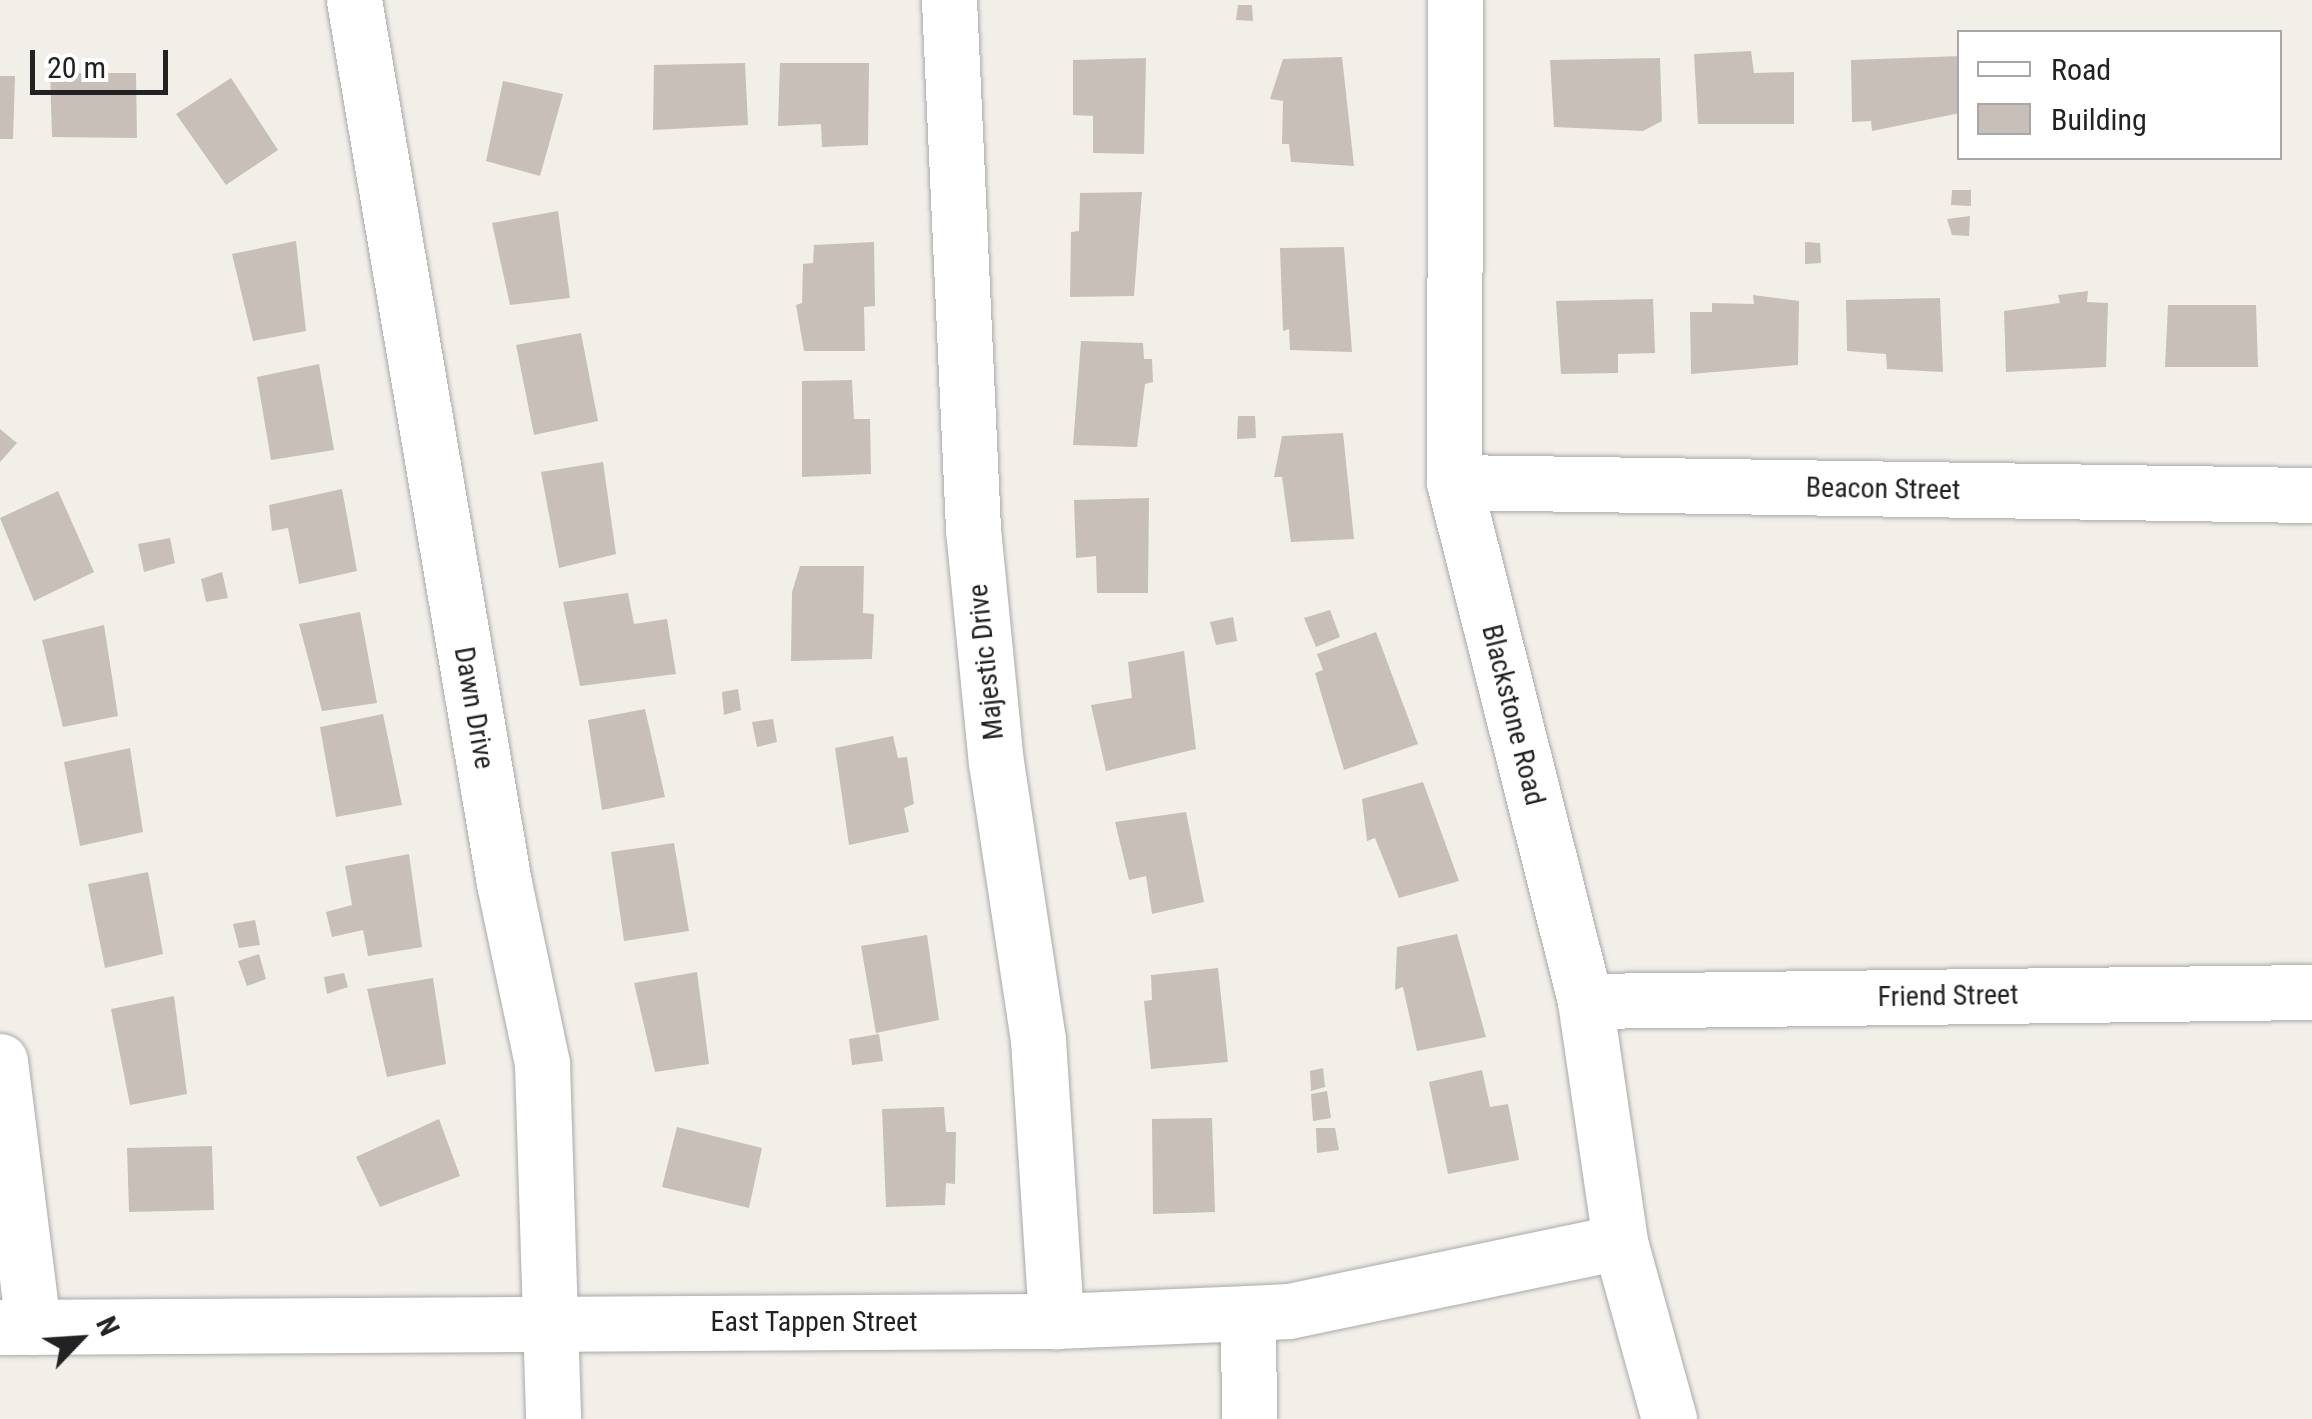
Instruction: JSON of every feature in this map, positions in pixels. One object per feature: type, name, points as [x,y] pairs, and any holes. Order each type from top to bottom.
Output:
[{"type":"street","name":"Dawn Drive","points":[[354,0],[501,863],[542,1064],[553,1419]]},
{"type":"street","name":"Majestic Drive","points":[[949,0],[973,529],[996,762],[1038,1040],[1056,1321]]},
{"type":"street","name":"Blackstone Road","points":[[1455,0],[1454,482],[1585,1001],[1620,1242],[1668,1419]]},
{"type":"street","name":"Beacon Street","points":[[1454,482],[2312,495]]},
{"type":"street","name":"Friend Street","points":[[1585,1001],[2312,992]]},
{"type":"street","points":[[0,1062],[16,1327]]},
{"type":"street","name":"East Tappen Street","points":[[16,1327],[1056,1321],[1289,1311],[1620,1242]]},
{"type":"street","points":[[1248,1313],[1249,1419]]},
{"type":"building","points":[[1238,5],[1252,5],[1253,21],[1236,20]]},
{"type":"building","points":[[1751,51],[1754,73],[1794,72],[1794,124],[1698,124],[1694,54]]},
{"type":"building","points":[[1957,56],[1957,114],[1872,131],[1871,121],[1852,122],[1851,60]]},
{"type":"building","points":[[1342,57],[1354,166],[1291,162],[1289,144],[1282,144],[1283,101],[1270,99],[1283,59]]},
{"type":"building","points":[[1146,58],[1144,154],[1093,153],[1093,116],[1073,115],[1073,60]]},
{"type":"building","points":[[1660,58],[1662,121],[1643,131],[1554,127],[1550,60]]},
{"type":"building","points":[[745,63],[748,125],[653,130],[654,65]]},
{"type":"building","points":[[780,63],[869,63],[868,145],[822,147],[821,124],[778,126]]},
{"type":"building","points":[[50,73],[136,73],[137,138],[52,137]]},
{"type":"building","points":[[0,76],[15,76],[13,139],[0,139]]},
{"type":"building","points":[[231,78],[278,150],[226,185],[176,114]]},
{"type":"building","points":[[503,81],[563,94],[540,176],[486,161]]},
{"type":"building","points":[[1952,190],[1971,190],[1971,206],[1951,205]]},
{"type":"building","points":[[1142,192],[1134,296],[1070,297],[1071,232],[1079,231],[1080,193]]},
{"type":"building","points":[[558,211],[570,298],[510,305],[492,223]]},
{"type":"building","points":[[1970,216],[1969,236],[1952,235],[1947,219]]},
{"type":"building","points":[[296,241],[306,331],[253,341],[232,254]]},
{"type":"building","points":[[874,242],[875,306],[864,307],[865,351],[804,351],[796,305],[802,303],[803,264],[813,263],[814,245]]},
{"type":"building","points":[[1805,242],[1820,243],[1821,263],[1805,264]]},
{"type":"building","points":[[1344,247],[1352,352],[1290,350],[1289,329],[1283,331],[1280,248]]},
{"type":"building","points":[[2088,291],[2087,302],[2108,303],[2106,367],[2006,372],[2004,311],[2060,303],[2058,295]]},
{"type":"building","points":[[1753,295],[1799,301],[1798,365],[1691,374],[1690,312],[1712,312],[1712,303],[1754,304]]},
{"type":"building","points":[[1940,298],[1943,372],[1887,369],[1886,354],[1847,351],[1846,300]]},
{"type":"building","points":[[1653,299],[1655,353],[1618,354],[1618,373],[1561,374],[1556,301]]},
{"type":"building","points":[[2168,305],[2256,305],[2258,367],[2165,367]]},
{"type":"building","points":[[581,333],[598,421],[534,435],[516,345]]},
{"type":"building","points":[[1081,341],[1143,343],[1144,359],[1152,359],[1153,382],[1145,384],[1137,447],[1073,445]]},
{"type":"building","points":[[319,364],[334,450],[271,460],[257,377]]},
{"type":"building","points":[[852,380],[854,419],[870,419],[871,474],[802,477],[802,381]]},
{"type":"building","points":[[1238,416],[1255,416],[1256,438],[1237,439]]},
{"type":"building","points":[[0,429],[17,443],[0,462]]},
{"type":"building","points":[[1343,433],[1354,539],[1291,542],[1282,477],[1274,477],[1282,436]]},
{"type":"building","points":[[603,462],[616,554],[559,568],[541,472]]},
{"type":"building","points":[[342,489],[357,571],[299,584],[288,528],[272,531],[269,505]]},
{"type":"building","points":[[58,491],[94,572],[34,601],[0,518]]},
{"type":"building","points":[[1149,498],[1148,593],[1097,593],[1096,556],[1076,558],[1074,500]]},
{"type":"building","points":[[170,538],[175,563],[144,572],[138,544]]},
{"type":"building","points":[[800,566],[864,566],[863,613],[874,614],[872,659],[791,661],[792,592]]},
{"type":"building","points":[[222,572],[228,598],[206,602],[201,579]]},
{"type":"building","points":[[628,593],[634,624],[667,619],[676,674],[580,686],[563,602]]},
{"type":"building","points":[[1330,610],[1340,637],[1316,647],[1304,618]]},
{"type":"building","points":[[360,612],[377,703],[322,711],[299,624]]},
{"type":"building","points":[[1233,617],[1237,641],[1216,645],[1210,622]]},
{"type":"building","points":[[104,625],[118,716],[63,727],[42,640]]},
{"type":"building","points":[[1376,632],[1418,744],[1344,770],[1315,673],[1323,670],[1317,654]]},
{"type":"building","points":[[1184,651],[1196,749],[1106,771],[1091,705],[1132,698],[1128,662]]},
{"type":"building","points":[[738,689],[741,710],[724,715],[722,692]]},
{"type":"building","points":[[645,709],[665,797],[602,810],[588,720]]},
{"type":"building","points":[[383,714],[402,805],[336,817],[320,727]]},
{"type":"building","points":[[773,719],[777,742],[757,747],[752,722]]},
{"type":"building","points":[[893,736],[898,758],[907,757],[914,804],[904,808],[909,832],[849,845],[835,748]]},
{"type":"building","points":[[130,748],[143,832],[80,846],[64,762]]},
{"type":"building","points":[[1423,782],[1459,881],[1399,898],[1375,838],[1367,841],[1362,799]]},
{"type":"building","points":[[1186,812],[1204,902],[1152,914],[1146,876],[1129,880],[1115,822]]},
{"type":"building","points":[[674,843],[689,931],[624,941],[611,852]]},
{"type":"building","points":[[409,854],[422,947],[368,956],[363,930],[332,937],[326,912],[352,905],[345,866]]},
{"type":"building","points":[[148,872],[163,954],[105,968],[88,884]]},
{"type":"building","points":[[255,920],[260,945],[239,948],[233,924]]},
{"type":"building","points":[[1457,934],[1486,1037],[1417,1051],[1403,987],[1395,990],[1397,947]]},
{"type":"building","points":[[927,935],[939,1020],[876,1033],[861,946]]},
{"type":"building","points":[[259,954],[266,979],[247,986],[238,961]]},
{"type":"building","points":[[1218,968],[1228,1062],[1151,1069],[1144,1001],[1152,1000],[1151,975]]},
{"type":"building","points":[[697,972],[709,1064],[655,1072],[634,983]]},
{"type":"building","points":[[344,973],[348,987],[327,994],[324,977]]},
{"type":"building","points":[[433,978],[446,1064],[387,1077],[367,989]]},
{"type":"building","points":[[174,996],[187,1094],[130,1105],[111,1009]]},
{"type":"building","points":[[879,1034],[883,1061],[852,1065],[849,1039]]},
{"type":"building","points":[[1323,1068],[1325,1087],[1311,1091],[1310,1071]]},
{"type":"building","points":[[1482,1070],[1490,1107],[1508,1104],[1519,1160],[1448,1174],[1429,1082]]},
{"type":"building","points":[[1327,1091],[1331,1118],[1313,1121],[1311,1094]]},
{"type":"building","points":[[944,1107],[946,1132],[956,1132],[955,1184],[946,1183],[945,1205],[886,1207],[882,1109]]},
{"type":"building","points":[[1212,1118],[1215,1212],[1153,1214],[1152,1119]]},
{"type":"building","points":[[439,1119],[460,1176],[380,1207],[356,1157]]},
{"type":"building","points":[[677,1127],[762,1148],[749,1208],[662,1187]]},
{"type":"building","points":[[1316,1128],[1335,1128],[1339,1150],[1317,1153]]},
{"type":"building","points":[[212,1146],[214,1210],[129,1212],[127,1148]]}]
